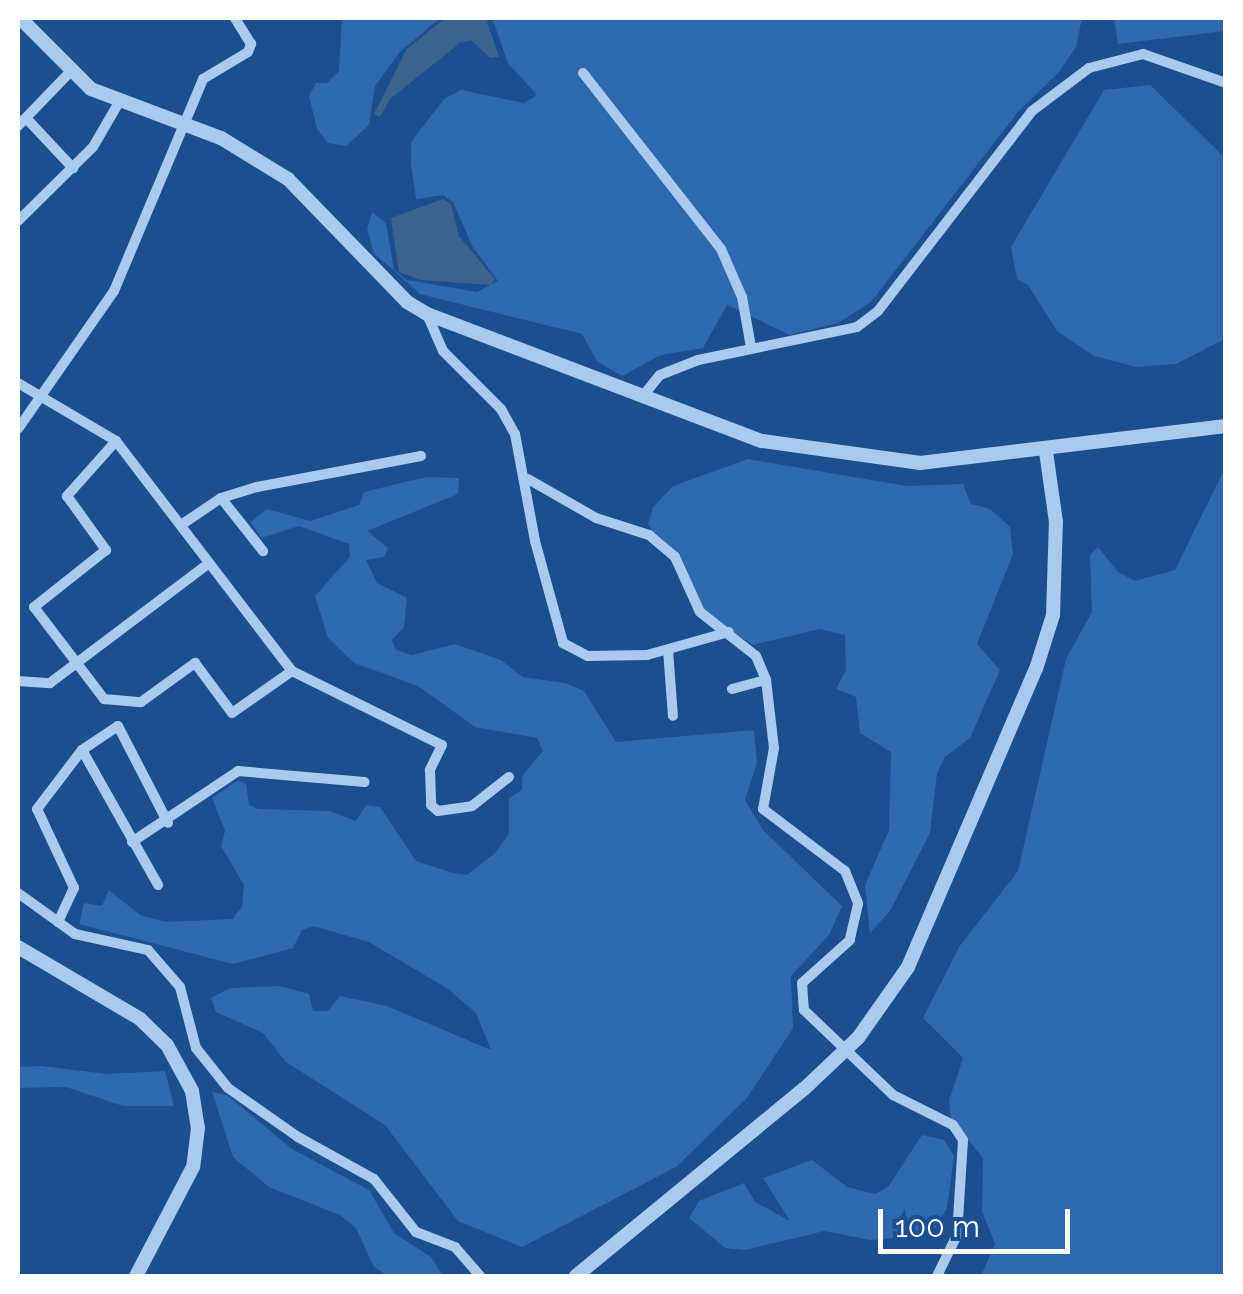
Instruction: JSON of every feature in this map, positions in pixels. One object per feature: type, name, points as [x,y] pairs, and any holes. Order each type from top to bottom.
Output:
[{"type":"street","points":[[20,18],[70,72],[118,104],[186,124],[244,149],[288,178],[346,232],[383,279],[427,314],[642,397],[799,451],[920,463],[1046,452],[1226,426]]},
{"type":"street","points":[[18,430],[123,274],[203,80],[248,52],[251,44],[235,18]]},
{"type":"street","points":[[642,397],[660,375],[752,347],[839,335],[878,311],[1032,111],[1078,74],[1143,54],[1226,83]]},
{"type":"street","points":[[70,72],[22,122],[73,168]]},
{"type":"street","points":[[583,74],[721,249],[742,297],[752,347]]},
{"type":"street","points":[[18,221],[73,168],[118,104]]},
{"type":"street","points":[[427,314],[443,351],[501,409],[528,479],[534,542],[563,643],[588,656],[668,650],[729,632]]},
{"type":"street","points":[[18,383],[116,441],[292,670],[442,745],[430,770],[430,806],[438,812],[472,806],[508,777]]},
{"type":"street","points":[[116,441],[67,496],[106,550],[34,607],[104,699],[140,702],[195,664],[232,713],[292,670]]},
{"type":"street","points":[[576,1276],[814,1080],[858,1038],[908,967],[1053,615],[1056,522],[1046,452]]},
{"type":"street","points":[[180,525],[221,498],[421,456]]},
{"type":"street","points":[[528,479],[596,518],[649,535],[675,557],[700,612],[756,656],[766,680],[774,748],[763,809],[845,872],[858,904],[850,940],[802,983],[804,1010],[877,1080],[953,1125],[964,1140],[957,1236],[937,1276]]},
{"type":"street","points":[[221,498],[262,551]]},
{"type":"street","points":[[18,681],[50,684],[210,563]]},
{"type":"street","points":[[668,650],[673,716]]},
{"type":"street","points":[[732,689],[766,680]]},
{"type":"street","points":[[58,922],[74,888],[37,809],[82,750],[118,726],[168,822]]},
{"type":"street","points":[[82,750],[158,885]]},
{"type":"street","points":[[132,842],[168,822],[238,771],[330,774],[365,782]]},
{"type":"street","points":[[18,893],[75,934],[148,950],[180,987],[196,1048],[228,1088],[298,1137],[374,1178],[416,1232],[455,1247],[480,1276]]},
{"type":"street","points":[[18,946],[140,1019],[167,1045],[192,1091],[198,1128],[194,1167],[136,1276]]},
{"type":"shaded area","points":[[342,18],[440,18],[400,52],[375,86],[369,125],[346,146],[328,143],[317,129],[309,96],[316,83],[327,83],[339,71]]},
{"type":"shaded area","points":[[445,18],[486,18],[499,57],[490,58],[471,40],[460,43],[390,99],[380,117],[374,114],[406,50]]},
{"type":"shaded area","points":[[492,18],[1082,18],[1076,47],[1059,72],[1018,112],[871,302],[838,323],[790,335],[727,305],[703,348],[661,355],[622,376],[597,361],[582,334],[420,294],[374,253],[367,229],[372,212],[386,223],[394,270],[407,280],[477,292],[498,281],[472,246],[453,202],[443,195],[416,199],[411,164],[411,142],[444,99],[461,90],[524,103],[537,95],[508,63]]},
{"type":"shaded area","points":[[1114,18],[1225,18],[1225,31],[1118,44]]},
{"type":"shaded area","points":[[1150,85],[1225,158],[1225,339],[1176,364],[1137,367],[1094,356],[1057,331],[1028,285],[1017,279],[1011,247],[1104,90]]},
{"type":"shaded area","points":[[443,199],[451,204],[459,236],[495,279],[491,285],[421,280],[399,272],[391,218]]},
{"type":"shaded area","points":[[748,459],[907,486],[963,484],[971,504],[990,509],[1010,527],[1013,554],[977,644],[1000,670],[970,738],[945,757],[937,773],[930,833],[890,911],[870,933],[865,885],[889,830],[891,752],[860,733],[856,697],[836,689],[846,670],[845,635],[819,629],[753,645],[706,614],[648,524],[653,507],[673,486]]},
{"type":"shaded area","points":[[1225,468],[1225,1276],[981,1276],[995,1244],[982,1211],[983,1158],[951,1119],[949,1100],[963,1058],[923,1018],[959,947],[1018,871],[1066,659],[1092,612],[1090,555],[1098,547],[1118,572],[1135,581],[1175,570]]},
{"type":"shaded area","points":[[426,477],[459,478],[458,494],[367,531],[388,548],[384,557],[366,560],[377,583],[407,598],[404,627],[392,640],[396,650],[412,655],[455,644],[501,660],[523,677],[565,683],[584,691],[616,742],[754,730],[757,763],[745,800],[763,830],[842,906],[829,935],[791,976],[793,1028],[747,1098],[676,1167],[522,1247],[458,1221],[385,1125],[286,1062],[263,1033],[216,1012],[211,998],[230,988],[279,986],[309,994],[313,1011],[328,1011],[340,996],[387,1006],[491,1050],[476,1013],[448,989],[369,942],[313,926],[302,930],[293,948],[233,964],[79,924],[84,903],[102,906],[109,890],[140,915],[165,922],[233,919],[242,906],[244,885],[221,846],[225,831],[212,798],[238,780],[246,784],[249,805],[258,809],[329,811],[356,821],[366,805],[380,807],[416,861],[453,873],[467,875],[495,853],[509,834],[509,798],[522,790],[522,776],[543,751],[537,738],[475,727],[418,686],[354,663],[328,638],[315,596],[350,557],[349,544],[299,526],[261,538],[251,522],[267,509],[310,521],[359,505],[364,492]]},
{"type":"shaded area","points":[[18,1067],[107,1074],[165,1071],[174,1106],[123,1106],[66,1087],[18,1088]]},
{"type":"shaded area","points":[[212,1092],[227,1095],[292,1149],[369,1190],[394,1233],[431,1257],[443,1276],[388,1276],[374,1267],[356,1228],[340,1215],[269,1187],[233,1157]]},
{"type":"shaded area","points":[[922,1135],[944,1140],[954,1156],[947,1208],[931,1235],[870,1240],[824,1231],[746,1250],[725,1248],[689,1218],[699,1201],[744,1183],[755,1202],[790,1221],[763,1178],[812,1160],[847,1187],[875,1194],[888,1187]]}]
